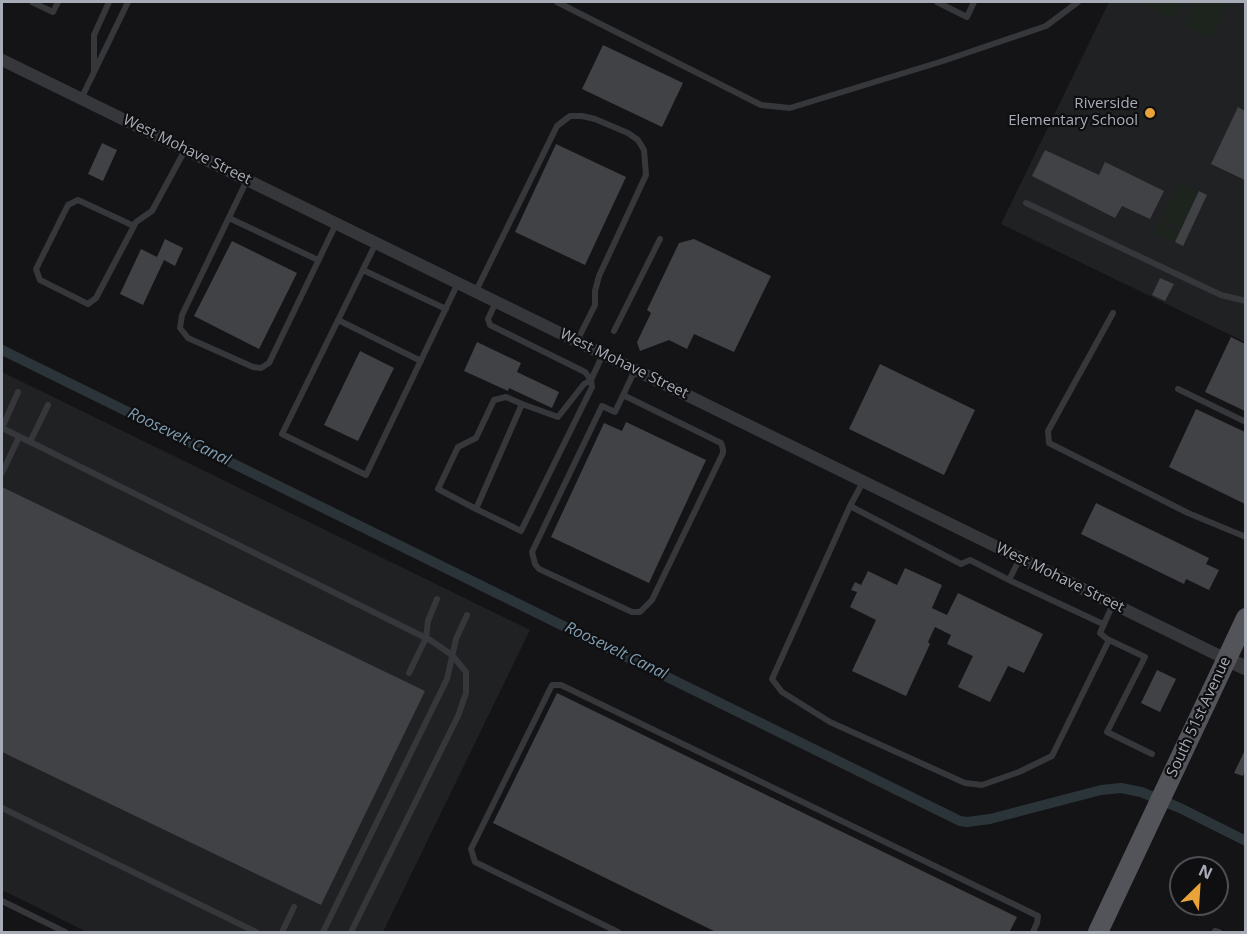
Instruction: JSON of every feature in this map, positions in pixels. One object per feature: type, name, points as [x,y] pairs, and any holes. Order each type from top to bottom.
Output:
[{"type":"main road","name":"South 51st Avenue","points":[[1098,933],[1245,618]]},
{"type":"street","name":"West Mohave Street","points":[[2,60],[1245,668]]},
{"type":"lane","points":[[32,2],[53,12],[57,2]]},
{"type":"lane","points":[[94,73],[94,35],[109,2]]},
{"type":"lane","points":[[81,99],[128,2]]},
{"type":"lane","points":[[557,2],[761,105],[790,108],[943,61],[1046,26],[1078,2]]},
{"type":"lane","points":[[937,2],[967,17],[974,2]]},
{"type":"lane","points":[[476,291],[557,126],[570,116],[582,116],[628,133],[638,140],[644,150],[646,175],[599,276],[595,291],[595,305],[577,341]]},
{"type":"lane","points":[[134,226],[78,200],[68,205],[36,269],[40,280],[87,304],[96,298],[134,226],[136,222],[152,211],[186,150]]},
{"type":"lane","points":[[247,180],[182,315],[180,328],[188,338],[253,366],[261,368],[269,363],[336,223]]},
{"type":"lane","points":[[1026,203],[1221,295],[1245,301]]},
{"type":"lane","points":[[229,218],[318,260]]},
{"type":"lane","points":[[614,331],[660,239]]},
{"type":"lane","points":[[376,243],[282,434],[366,475],[459,283]]},
{"type":"lane","points":[[363,270],[446,309]]},
{"type":"lane","points":[[496,301],[488,319],[489,325],[585,372],[591,380],[592,387],[521,531],[476,509],[438,489],[458,447],[476,438],[494,400],[506,398],[558,417],[584,384],[591,380],[603,354]]},
{"type":"lane","points":[[1113,313],[1048,431],[1049,443],[1188,513],[1245,537]]},
{"type":"lane","points":[[338,320],[421,361]]},
{"type":"lane","points":[[623,395],[721,443],[723,449],[719,462],[652,600],[640,612],[632,612],[539,569],[532,552],[602,406],[615,412],[623,395],[636,370]]},
{"type":"lane","points":[[1178,389],[1245,422]]},
{"type":"lane","points":[[18,392],[2,428],[426,638],[453,656],[466,672],[466,693],[458,716],[351,933]]},
{"type":"lane","points":[[476,509],[522,404]]},
{"type":"lane","points":[[30,442],[48,405]]},
{"type":"lane","points":[[2,473],[19,436]]},
{"type":"lane","points":[[863,481],[772,679],[782,692],[830,722],[965,783],[982,785],[1019,772],[1052,756],[1109,640]]},
{"type":"lane","points":[[850,506],[961,564],[970,560],[1103,624]]},
{"type":"lane","points":[[1009,580],[1020,558]]},
{"type":"lane","points":[[409,673],[426,638],[428,621],[437,599]]},
{"type":"lane","points":[[1113,604],[1100,633],[1109,640],[1145,657],[1107,732],[1152,754]]},
{"type":"lane","points":[[323,933],[447,679],[456,639],[467,615]]},
{"type":"lane","points":[[618,933],[475,862],[471,849],[552,685],[561,685],[1038,916],[1033,933]]},
{"type":"lane","points":[[2,808],[256,933]]},
{"type":"lane","points":[[2,901],[65,933]]},
{"type":"lane","points":[[282,933],[294,907]]},
{"type":"lane","points":[[1215,933],[1215,931],[1219,933]]},
{"type":"shaded area","name":"Riverside Elementary School","points":[[1109,2],[1245,2],[1245,342],[1001,224]]},
{"type":"shaded area","points":[[1148,2],[1181,2],[1172,20],[1146,6]]},
{"type":"shaded area","points":[[1195,2],[1228,2],[1211,38],[1184,25]]},
{"type":"shaded area","points":[[1178,183],[1199,193],[1182,229],[1161,219]]},
{"type":"shaded area","points":[[1159,223],[1180,233],[1175,243],[1154,233]]},
{"type":"shaded area","points":[[2,372],[530,630],[383,932],[87,932],[2,890]]},
{"type":"building","points":[[603,45],[683,83],[662,127],[582,89]]},
{"type":"building","points":[[1238,107],[1245,111],[1245,180],[1211,164]]},
{"type":"building","points":[[102,143],[117,150],[103,181],[88,174]]},
{"type":"building","points":[[556,144],[626,177],[585,265],[515,232]]},
{"type":"building","points":[[1045,150],[1099,175],[1105,162],[1164,191],[1150,219],[1122,206],[1115,218],[1032,176]]},
{"type":"building","points":[[1199,191],[1207,195],[1183,246],[1175,242]]},
{"type":"building","points":[[165,239],[183,248],[175,266],[164,260],[143,305],[120,294],[141,249],[157,257]]},
{"type":"building","points":[[694,239],[771,276],[734,352],[694,334],[687,349],[669,340],[640,351],[637,342],[651,313],[647,310],[679,243]]},
{"type":"building","points":[[232,241],[297,273],[259,349],[194,316]]},
{"type":"building","points":[[1160,278],[1174,284],[1165,301],[1152,295]]},
{"type":"building","points":[[1231,337],[1245,344],[1245,411],[1205,392]]},
{"type":"building","points":[[477,342],[521,363],[517,372],[559,392],[552,408],[464,371]]},
{"type":"building","points":[[360,351],[394,368],[358,441],[324,425]]},
{"type":"building","points":[[880,364],[975,410],[944,475],[849,429]]},
{"type":"building","points":[[1196,409],[1245,432],[1245,504],[1169,467]]},
{"type":"building","points":[[626,422],[706,460],[649,583],[551,537],[604,423],[622,431]]},
{"type":"building","points":[[2,487],[425,691],[321,905],[2,752]]},
{"type":"building","points":[[1096,503],[1209,558],[1206,564],[1219,570],[1209,590],[1186,579],[1184,584],[1081,534]]},
{"type":"building","points":[[905,568],[942,585],[932,608],[947,615],[958,593],[1043,634],[1024,673],[1008,666],[990,702],[958,687],[973,656],[947,644],[951,635],[935,627],[928,642],[930,644],[906,696],[852,671],[876,620],[850,607],[857,592],[851,590],[855,582],[861,585],[868,571],[897,585]]},
{"type":"building","points":[[1157,670],[1176,679],[1160,712],[1141,703]]},
{"type":"building","points":[[557,693],[1017,917],[1009,933],[718,933],[493,823]]},
{"type":"building","points":[[1245,750],[1245,770],[1243,776],[1234,773]]},
{"type":"waterway","name":"Roosevelt Canal","points":[[2,350],[960,821],[990,819],[1101,790],[1121,788],[1141,792],[1180,808],[1246,841]]},
{"type":"place","name":"Riverside Elementary School","points":[[1150,113]]}]
